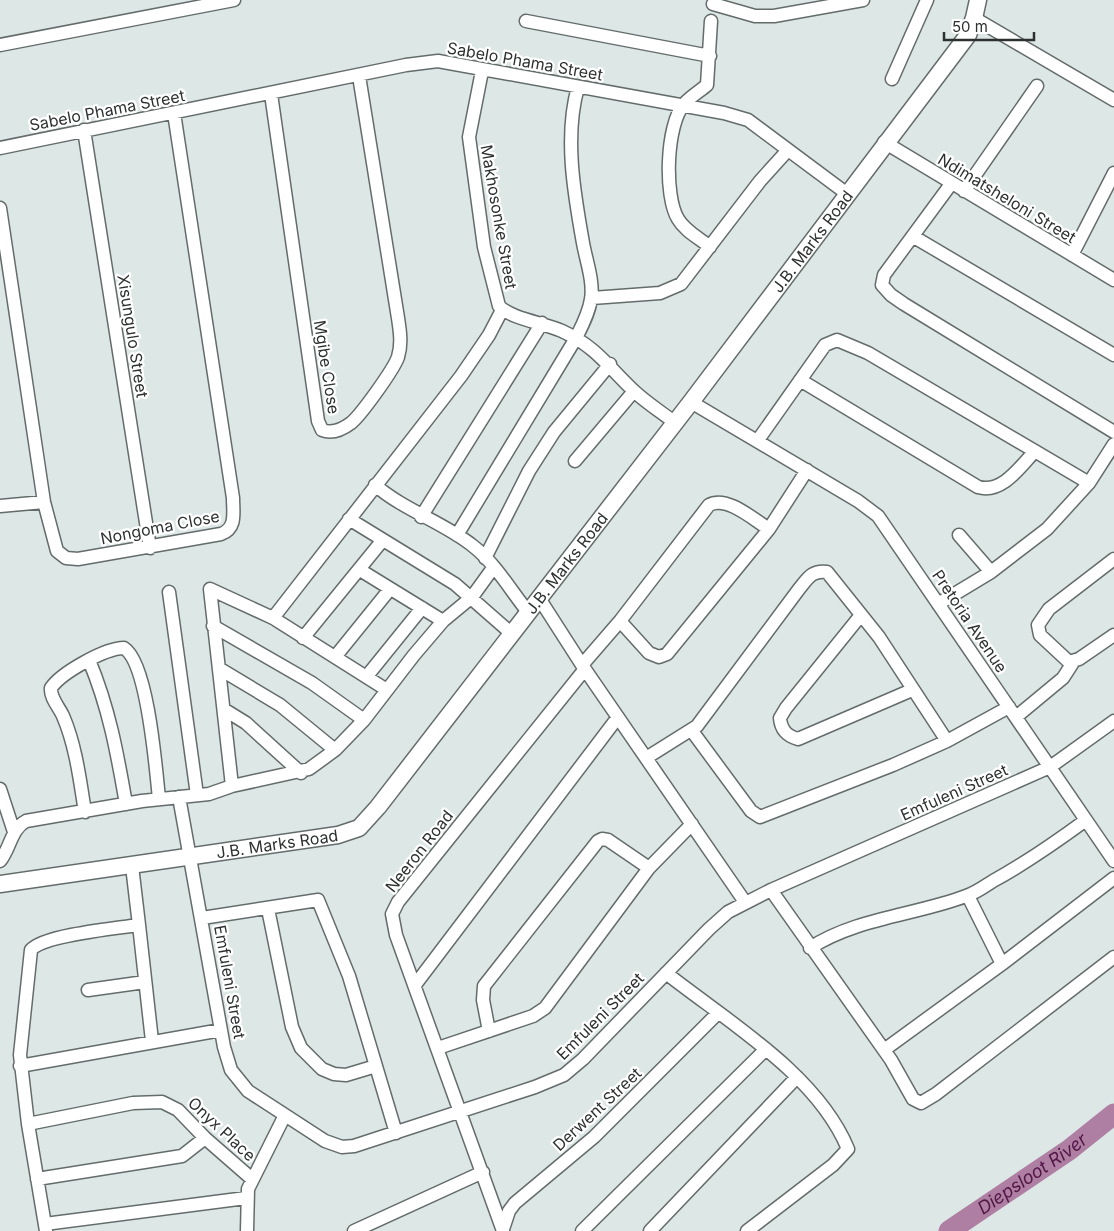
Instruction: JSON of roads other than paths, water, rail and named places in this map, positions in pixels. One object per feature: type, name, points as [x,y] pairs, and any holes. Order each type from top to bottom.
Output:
[{"type":"street","points":[[0,45],[234,0]]},
{"type":"street","points":[[712,4],[755,16],[774,16],[863,0]]},
{"type":"street","points":[[892,79],[927,0]]},
{"type":"street","name":"J.B. Marks Road","points":[[0,884],[338,835],[359,828],[378,807],[690,402],[884,142],[968,35],[978,0]]},
{"type":"street","points":[[974,18],[1114,100]]},
{"type":"street","points":[[526,21],[690,54],[710,56]]},
{"type":"street","points":[[710,21],[710,56],[707,85],[682,105],[668,159],[668,181],[673,203],[683,226],[710,246]]},
{"type":"street","name":"Sabelo Phama Street","points":[[0,148],[406,65],[438,61],[482,71],[724,112],[748,120],[846,193]]},
{"type":"street","name":"Makhosonke Street","points":[[482,71],[469,137],[484,247],[496,299],[502,310],[542,323],[576,338],[610,364],[634,391],[674,422]]},
{"type":"street","name":"Mgibe Close","points":[[271,94],[318,421],[322,430],[329,432],[346,426],[359,414],[394,366],[401,345],[359,76]]},
{"type":"street","points":[[964,191],[1037,86]]},
{"type":"street","points":[[457,535],[576,338],[586,318],[592,298],[580,225],[572,151],[573,107],[578,87]]},
{"type":"street","name":"Nongoma Close","points":[[0,208],[44,502],[57,551],[66,558],[78,559],[150,548],[226,532],[232,526],[233,514],[206,314],[174,112]]},
{"type":"street","name":"Xisungulo Street","points":[[84,130],[150,548]]},
{"type":"street","name":"Ndimatsheloni Street","points":[[884,142],[1072,255],[1112,274]]},
{"type":"street","points":[[592,298],[660,293],[671,290],[681,284],[760,181],[788,150]]},
{"type":"street","points":[[1072,255],[1114,173]]},
{"type":"street","points":[[951,184],[914,237],[884,275],[882,284],[891,295],[1114,432]]},
{"type":"street","points":[[914,237],[1114,355]]},
{"type":"street","points":[[273,618],[461,376],[489,335],[502,310]]},
{"type":"street","points":[[421,517],[542,323]]},
{"type":"street","points":[[758,440],[825,344],[837,340],[868,353],[1089,483]]},
{"type":"street","points":[[0,861],[9,848],[14,832],[26,821],[126,804],[197,795],[232,786],[302,773],[335,750],[364,720],[443,622],[472,597],[529,471],[549,440],[610,364]]},
{"type":"street","points":[[800,380],[978,487],[990,489],[1005,482],[1035,451]]},
{"type":"street","points":[[575,461],[634,391]]},
{"type":"street","name":"Pretoria Avenue","points":[[690,402],[758,440],[858,501],[878,516],[1114,861]]},
{"type":"street","points":[[938,604],[991,572],[1042,533],[1089,483],[1114,444]]},
{"type":"street","points":[[620,621],[649,653],[659,657],[668,654],[769,529],[807,470]]},
{"type":"street","points":[[375,485],[421,517],[457,535],[489,563],[528,612]]},
{"type":"street","points":[[0,506],[44,502]]},
{"type":"street","name":"Neeron Road","points":[[503,1230],[396,935],[392,914],[705,509],[716,502],[728,504],[769,529]]},
{"type":"street","points":[[349,519],[382,541],[455,584],[511,633]]},
{"type":"street","points":[[959,535],[991,572]]},
{"type":"street","points":[[304,638],[382,541]]},
{"type":"street","points":[[1074,662],[1065,660],[1040,635],[1038,625],[1050,609],[1114,559]]},
{"type":"street","points":[[360,570],[443,622]]},
{"type":"street","points":[[646,758],[692,730],[811,574],[818,571],[827,572],[880,637],[912,690],[947,741]]},
{"type":"street","points":[[335,657],[390,588]]},
{"type":"street","points":[[232,786],[210,589],[273,618],[387,690]]},
{"type":"street","points":[[169,592],[197,795]]},
{"type":"street","points":[[539,598],[744,902]]},
{"type":"street","points":[[366,676],[422,608]]},
{"type":"street","points":[[861,615],[786,708],[780,718],[784,731],[790,737],[798,739],[912,690]]},
{"type":"street","points":[[213,626],[312,683],[364,720]]},
{"type":"street","points":[[692,730],[752,811],[760,818],[893,765],[1012,712],[1063,678],[1074,662],[1114,635]]},
{"type":"street","points":[[85,812],[69,732],[51,692],[54,684],[89,660],[117,648],[124,648],[132,657],[150,716],[159,799]]},
{"type":"street","points":[[89,660],[104,697],[112,726],[126,804]]},
{"type":"street","points":[[220,669],[280,705],[335,750]]},
{"type":"street","points":[[225,710],[246,723],[302,773]]},
{"type":"street","points":[[415,985],[618,717]]},
{"type":"street","name":"Emfuleni Street","points":[[179,797],[227,1062],[236,1078],[248,1091],[325,1140],[342,1146],[354,1146],[396,1134],[535,1087],[564,1075],[718,921],[744,902],[1050,767],[1114,721]]},
{"type":"street","points":[[0,789],[14,832]]},
{"type":"street","points":[[810,948],[827,938],[850,930],[968,896],[1050,846],[1086,820]]},
{"type":"street","points":[[438,1048],[533,1016],[545,1008],[649,868],[692,824]]},
{"type":"street","points":[[489,1031],[483,1000],[484,986],[598,842],[602,839],[608,840],[649,868]]},
{"type":"street","points":[[132,866],[152,1041]]},
{"type":"street","points":[[884,1050],[1002,964],[1114,878]]},
{"type":"street","points":[[771,890],[810,948],[884,1050],[913,1099],[921,1102],[926,1101],[1114,957]]},
{"type":"street","points":[[968,896],[1002,964]]},
{"type":"street","points":[[202,918],[318,900],[348,976],[396,1134]]},
{"type":"street","points":[[268,909],[292,1027],[300,1048],[322,1069],[334,1074],[346,1075],[376,1066]]},
{"type":"street","points":[[139,925],[81,933],[39,943],[31,950],[23,1006],[20,1066],[46,1228],[246,1198]]},
{"type":"street","points":[[666,974],[766,1049],[797,1077],[828,1113],[848,1149],[833,1165],[747,1231]]},
{"type":"street","points":[[88,990],[145,982]]},
{"type":"street","name":"Derwent Street","points":[[503,1230],[509,1211],[515,1203],[594,1137],[717,1014]]},
{"type":"street","points":[[20,1066],[221,1030]]},
{"type":"street","points":[[582,1231],[766,1049]]},
{"type":"street","points":[[650,1231],[797,1077]]},
{"type":"street","name":"Onyx Place","points":[[28,1124],[134,1103],[162,1102],[178,1110],[205,1138],[252,1179],[246,1198],[247,1231]]},
{"type":"street","points":[[252,1179],[285,1115]]},
{"type":"street","points":[[37,1179],[182,1156],[205,1138]]},
{"type":"street","points":[[354,1231],[483,1172]]},
{"type":"waterway","name":"Diepsloot River","points":[[949,1231],[1069,1150],[1114,1114]]}]
